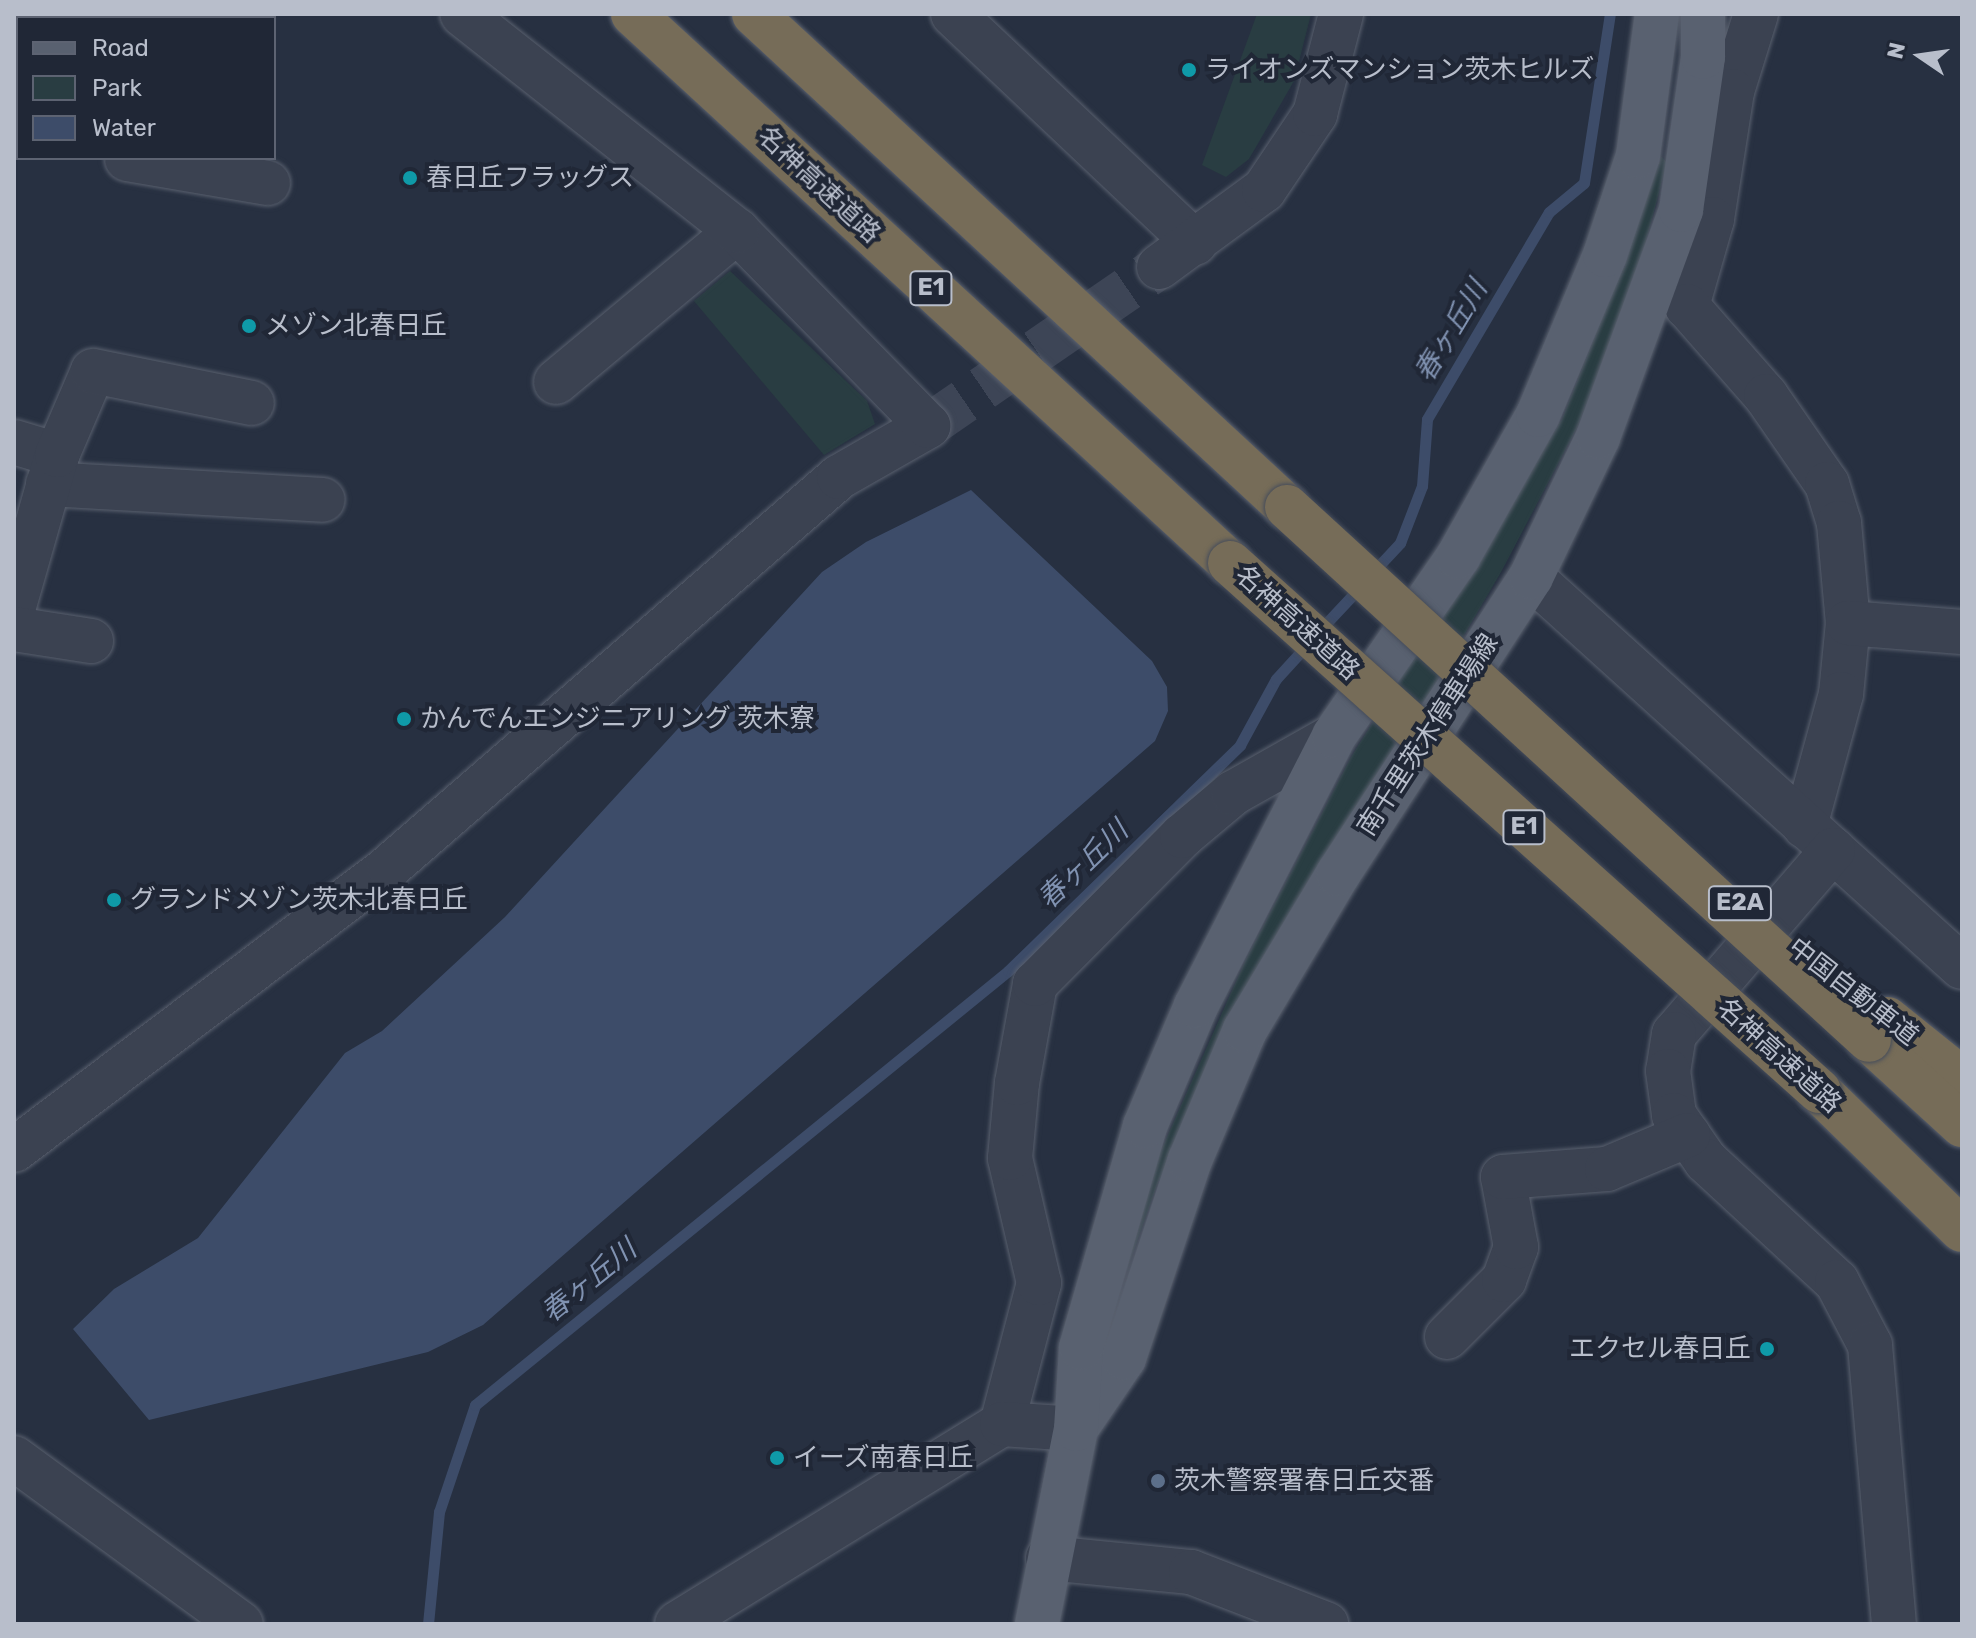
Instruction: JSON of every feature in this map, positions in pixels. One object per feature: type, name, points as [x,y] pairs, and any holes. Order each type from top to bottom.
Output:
[{"type":"highway","name":"名神高速道路","points":[[633,14],[1230,563],[1819,1091],[1962,1230]]},
{"type":"highway","name":"中国自動車道","points":[[754,14],[1592,787],[1878,1029],[1962,1079]]},
{"type":"highway","points":[[1878,1029],[1962,1125]]},
{"type":"main road","name":"南千里茨木停車場線","points":[[1037,1624],[1076,1429],[1081,1348],[1145,1126],[1196,1006],[1334,736],[1458,557],[1538,415],[1605,255],[1638,156],[1657,14]]},
{"type":"main road","name":"南千里茨木停車場線","points":[[1076,1429],[1124,1358],[1190,1160],[1245,1030],[1338,874],[1531,577],[1633,352],[1681,210],[1703,57],[1703,14]]},
{"type":"street","points":[[14,1150],[389,867],[839,477],[928,426],[737,231],[462,14]]},
{"type":"street","points":[[953,14],[1195,243]]},
{"type":"street","points":[[1159,267],[1264,190],[1315,114],[1341,14]]},
{"type":"street","points":[[1756,14],[1732,91],[1712,219],[1687,306],[1766,396],[1827,484],[1839,523],[1848,623],[1841,694],[1819,838],[1674,1034],[1668,1071],[1674,1115],[1706,1161],[1837,1282],[1870,1345],[1894,1624]]},
{"type":"street","points":[[146,160],[268,183]]},
{"type":"street","points":[[556,382],[737,231]]},
{"type":"street","points":[[14,606],[52,469],[93,371],[252,403]]},
{"type":"street","points":[[14,442],[52,469],[323,500]]},
{"type":"street","points":[[1531,577],[1962,967]]},
{"type":"street","points":[[1848,623],[1962,632]]},
{"type":"street","points":[[14,629],[91,641]]},
{"type":"street","points":[[1002,1424],[1039,1283],[1010,1158],[1017,1083],[1035,984],[1182,836],[1233,793],[1334,736]]},
{"type":"street","points":[[1447,1337],[1504,1280],[1516,1247],[1503,1177],[1607,1169],[1688,1135]]},
{"type":"street","points":[[677,1624],[1002,1424],[1076,1429]]},
{"type":"street","points":[[14,1458],[241,1624]]},
{"type":"street","points":[[1048,1558],[1191,1572],[1326,1624]]},
{"type":"green space","points":[[1257,14],[1311,14],[1294,81],[1249,159],[1226,177],[1202,165]]},
{"type":"green space","points":[[1657,153],[1667,162],[1641,261],[1578,426],[1500,574],[1216,1057],[1157,1185],[1115,1304],[1147,1182],[1246,959],[1351,757],[1562,419],[1628,253]]},
{"type":"green space","points":[[730,271],[867,401],[875,424],[824,455],[694,301]]},
{"type":"water","points":[[971,490],[1152,661],[1167,687],[1168,711],[1155,741],[483,1325],[428,1352],[149,1420],[73,1329],[114,1289],[198,1238],[345,1053],[382,1031],[505,917],[822,572],[866,542]]},
{"type":"waterway","name":"春ヶ丘川","points":[[1373,572],[1400,543],[1422,486],[1427,419],[1549,212],[1584,183],[1610,14]]},
{"type":"waterway","name":"春ヶ丘川","points":[[1319,631],[1362,585]]},
{"type":"waterway","name":"春ヶ丘川","points":[[428,1624],[439,1512],[475,1405],[1008,971],[1240,745],[1276,679],[1308,644]]},
{"type":"tunnel","points":[[928,426],[1159,267]]},
{"type":"place","name":"ライオンズマンション茨木ヒルズ","points":[[1189,70]]},
{"type":"place","name":"春日丘フラッグス","points":[[410,178]]},
{"type":"place","name":"メゾン北春日丘","points":[[249,326]]},
{"type":"place","name":"かんでんエンジニアリング 茨木寮","points":[[404,719]]},
{"type":"place","name":"グランドメゾン茨木北春日丘","points":[[114,900]]},
{"type":"place","name":"エクセル春日丘","points":[[1767,1349]]},
{"type":"place","name":"イーズ南春日丘","points":[[777,1458]]},
{"type":"place","name":"茨木警察署春日丘交番","points":[[1158,1481]]}]
